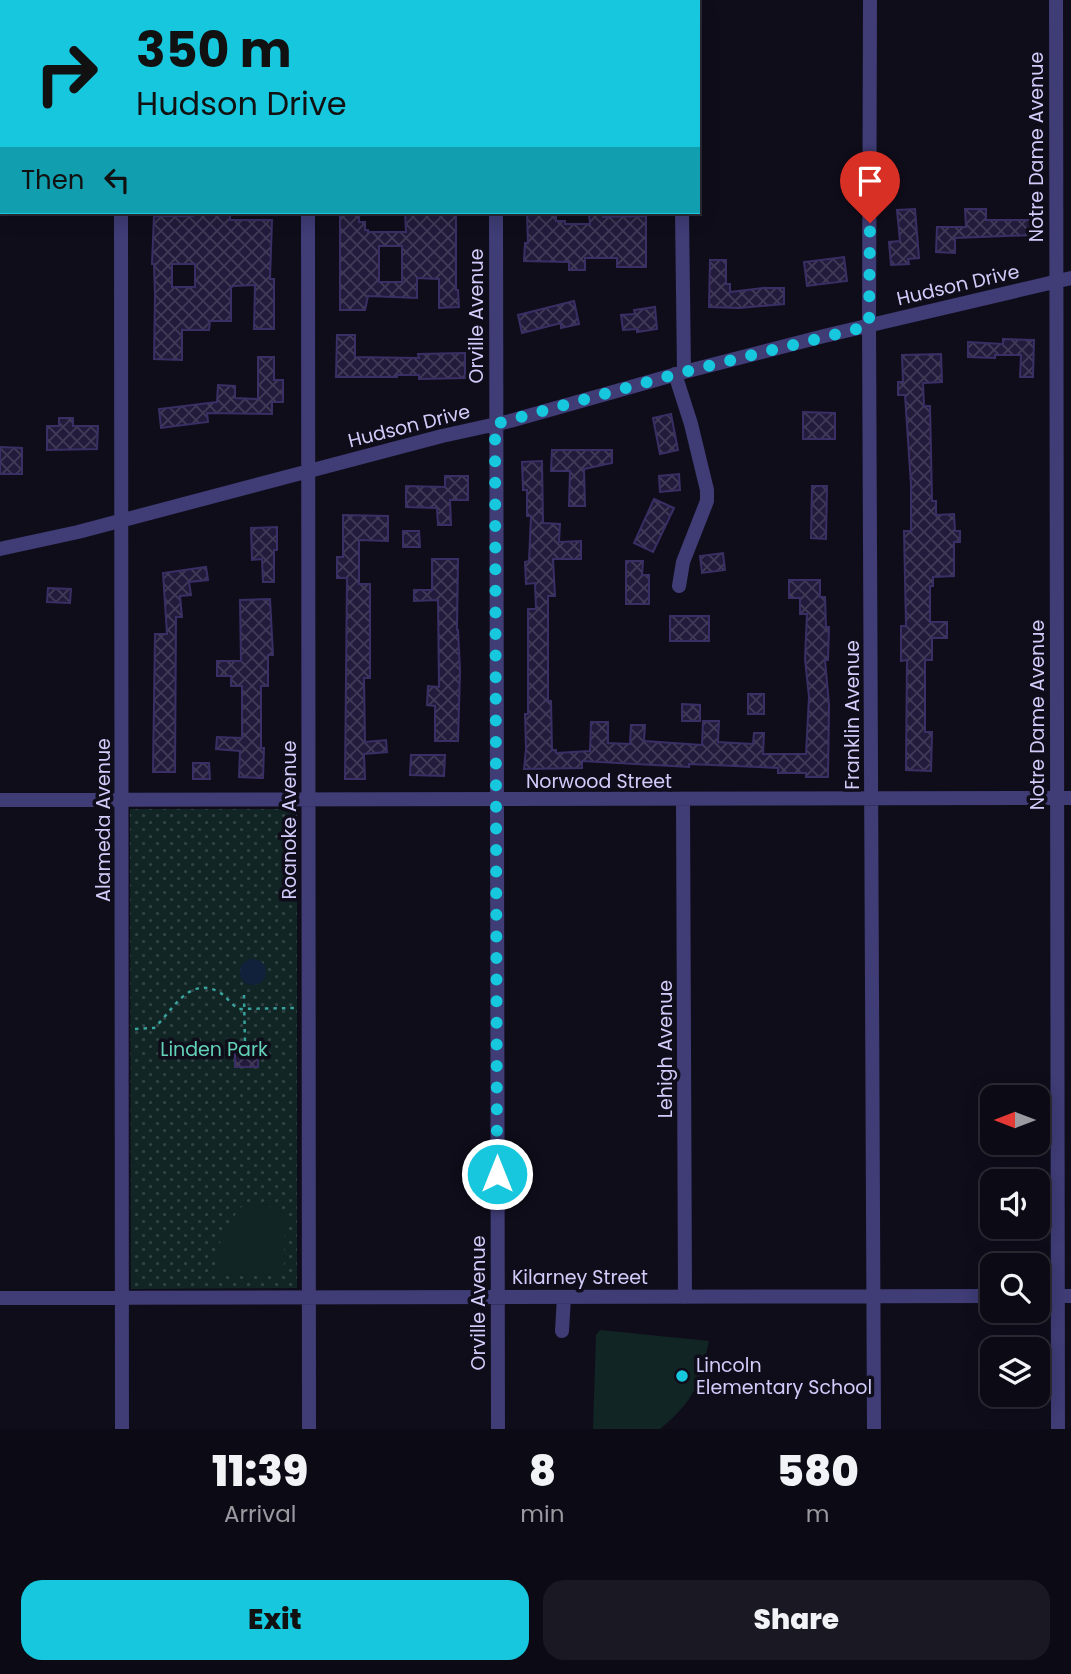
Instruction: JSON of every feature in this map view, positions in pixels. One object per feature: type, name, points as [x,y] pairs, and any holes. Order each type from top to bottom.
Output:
[{"type":"street","name":"Franklin Avenue","points":[[870,0],[873,1429]]},
{"type":"street","name":"Notre Dame Avenue","points":[[1056,0],[1055,282],[1064,799],[1064,1296],[1058,1429]]},
{"type":"street","name":"Alameda Avenue","points":[[121,214],[122,1429]]},
{"type":"street","name":"Roanoke Avenue","points":[[308,214],[309,1429]]},
{"type":"street","name":"Orville Avenue","points":[[496,214],[498,1429]]},
{"type":"street","points":[[679,586],[683,562],[707,501],[707,490],[679,373],[682,214]]},
{"type":"street","name":"Hudson Drive","points":[[0,550],[495,424],[679,373],[1071,278]]},
{"type":"street","name":"Norwood Street","points":[[0,800],[1064,799]]},
{"type":"street","name":"Lehigh Avenue","points":[[683,800],[685,1297]]},
{"type":"street","name":"Kilarney Street","points":[[0,1298],[980,1296]]},
{"type":"street","points":[[562,1331],[564,1297]]},
{"type":"path","points":[[121,1028],[154,1028],[184,994],[200,989],[220,992],[233,1006],[244,1009],[309,1008]]},
{"type":"path","points":[[244,995],[245,1045]]},
{"type":"green space","name":"Linden Park","points":[[130,809],[297,809],[297,1288],[131,1289]]},
{"type":"green space","points":[[264,1204],[285,1213],[284,1272],[279,1275],[216,1274],[219,1245],[241,1207]]},
{"type":"green space","points":[[600,1330],[709,1341],[699,1380],[689,1400],[660,1429],[593,1429],[596,1335]]},
{"type":"water","points":[[253,959],[262,963],[266,972],[262,981],[253,985],[244,981],[240,972],[244,963]]},
{"type":"building","points":[[915,209],[919,258],[908,259],[909,264],[891,265],[889,242],[900,241],[897,210]]},
{"type":"building","points":[[965,209],[986,209],[986,220],[1033,220],[1033,235],[955,238],[955,253],[936,252],[937,227],[966,227]]},
{"type":"building","points":[[218,214],[230,215],[230,220],[272,220],[270,279],[274,279],[274,329],[254,329],[255,285],[233,286],[231,321],[210,321],[209,330],[182,330],[182,360],[154,359],[154,216]],"holes":[[[172,264],[195,264],[195,287],[172,287]]]},
{"type":"building","points":[[340,214],[359,214],[359,222],[365,222],[365,230],[368,232],[406,232],[405,214],[456,214],[456,290],[459,307],[439,308],[439,279],[417,278],[417,298],[368,296],[365,310],[340,310]],"holes":[[[379,246],[402,246],[402,282],[379,282]]]},
{"type":"building","points":[[527,214],[556,214],[556,221],[565,221],[565,224],[590,224],[589,214],[603,214],[603,217],[646,216],[646,267],[617,267],[617,258],[585,258],[585,270],[569,270],[569,262],[524,261],[525,243],[528,243]]},
{"type":"building","points":[[844,257],[847,281],[807,286],[804,262]]},
{"type":"building","points":[[710,260],[726,260],[726,284],[730,284],[730,292],[784,288],[784,304],[739,308],[709,307]]},
{"type":"building","points":[[574,301],[579,324],[561,328],[561,323],[522,333],[518,315]]},
{"type":"building","points":[[655,307],[657,329],[637,332],[637,329],[623,330],[621,315],[635,314],[634,310]]},
{"type":"building","points":[[337,335],[355,335],[355,357],[419,358],[418,354],[465,353],[465,378],[419,379],[419,375],[336,377]]},
{"type":"building","points":[[1003,339],[1034,340],[1033,377],[1020,377],[1021,355],[968,357],[968,342],[1003,344]]},
{"type":"building","points":[[941,354],[942,382],[923,383],[924,406],[930,406],[932,501],[936,501],[936,515],[954,514],[955,531],[960,531],[960,542],[954,542],[954,576],[933,577],[933,586],[930,586],[930,622],[947,622],[947,638],[932,638],[932,660],[925,660],[925,732],[932,732],[931,771],[906,770],[907,660],[901,661],[901,626],[906,626],[904,531],[911,531],[911,485],[905,395],[898,395],[898,382],[903,382],[902,355]]},
{"type":"building","points":[[258,357],[274,357],[274,380],[283,380],[283,402],[272,402],[272,414],[207,413],[208,422],[161,428],[159,409],[217,402],[218,385],[235,386],[235,398],[258,399]]},
{"type":"building","points":[[803,412],[835,413],[835,439],[803,439]]},
{"type":"building","points":[[671,414],[678,450],[660,454],[653,418]]},
{"type":"building","points":[[59,418],[73,418],[73,426],[98,426],[97,449],[47,450],[47,426],[59,426]]},
{"type":"building","points":[[0,447],[22,448],[22,474],[0,474]]},
{"type":"building","points":[[552,450],[612,450],[612,463],[584,469],[585,506],[569,506],[570,471],[551,471]]},
{"type":"building","points":[[542,461],[543,523],[560,524],[559,542],[581,541],[581,559],[553,559],[555,596],[548,596],[548,701],[551,701],[552,750],[556,750],[556,753],[590,751],[591,722],[608,722],[608,743],[630,744],[631,725],[645,725],[644,741],[702,745],[703,721],[719,721],[718,742],[753,744],[754,733],[764,733],[763,754],[806,754],[809,697],[805,659],[807,614],[800,614],[800,598],[789,598],[789,580],[820,580],[820,597],[825,597],[826,627],[829,627],[828,660],[825,660],[829,705],[828,777],[806,777],[806,773],[778,773],[778,768],[689,764],[689,767],[582,761],[582,768],[524,769],[525,714],[528,714],[528,609],[536,609],[535,583],[526,584],[525,562],[529,561],[531,516],[527,516],[527,490],[523,490],[522,462]]},
{"type":"building","points":[[679,474],[680,490],[660,492],[659,476]]},
{"type":"building","points":[[445,476],[468,476],[468,500],[450,500],[451,525],[438,525],[437,508],[406,507],[406,486],[445,487]]},
{"type":"building","points":[[812,486],[827,486],[826,539],[811,538]]},
{"type":"building","points":[[654,499],[674,508],[653,552],[634,543]]},
{"type":"building","points":[[343,515],[388,516],[388,541],[359,540],[359,584],[370,584],[370,678],[364,678],[365,742],[386,740],[387,752],[364,754],[365,779],[345,779],[347,578],[337,578],[337,557],[343,557]]},
{"type":"building","points":[[277,527],[274,582],[263,582],[262,559],[252,560],[251,528]]},
{"type":"building","points":[[403,531],[419,531],[420,547],[403,547]]},
{"type":"building","points":[[723,553],[725,570],[702,573],[700,556]]},
{"type":"building","points":[[432,559],[458,559],[458,741],[435,741],[435,706],[427,705],[428,686],[439,687],[438,600],[414,601],[414,590],[432,590]]},
{"type":"building","points":[[626,561],[643,561],[642,575],[649,575],[649,604],[626,604]]},
{"type":"building","points":[[206,567],[208,580],[189,582],[191,595],[180,596],[182,617],[176,617],[175,772],[153,772],[155,634],[167,634],[163,573]]},
{"type":"building","points":[[48,588],[71,589],[70,603],[47,602]]},
{"type":"building","points":[[270,599],[273,655],[268,655],[268,686],[261,686],[263,778],[239,777],[240,751],[216,749],[217,737],[242,738],[242,686],[231,686],[231,676],[217,676],[217,661],[241,661],[240,600]]},
{"type":"building","points":[[670,616],[709,616],[709,641],[670,641]]},
{"type":"building","points":[[748,694],[764,694],[764,714],[748,714]]},
{"type":"building","points":[[682,704],[700,705],[700,721],[682,721]]},
{"type":"building","points":[[411,755],[445,755],[444,776],[410,775]]},
{"type":"building","points":[[193,763],[209,763],[210,779],[193,779]]},
{"type":"building","points":[[235,1045],[258,1045],[258,1067],[235,1067]]},
{"type":"place","name":"Lincoln Elementary School","points":[[682,1376]]},
{"type":"route","points":[[497,1174],[495,424],[684,372],[869,326],[870,223]]}]
